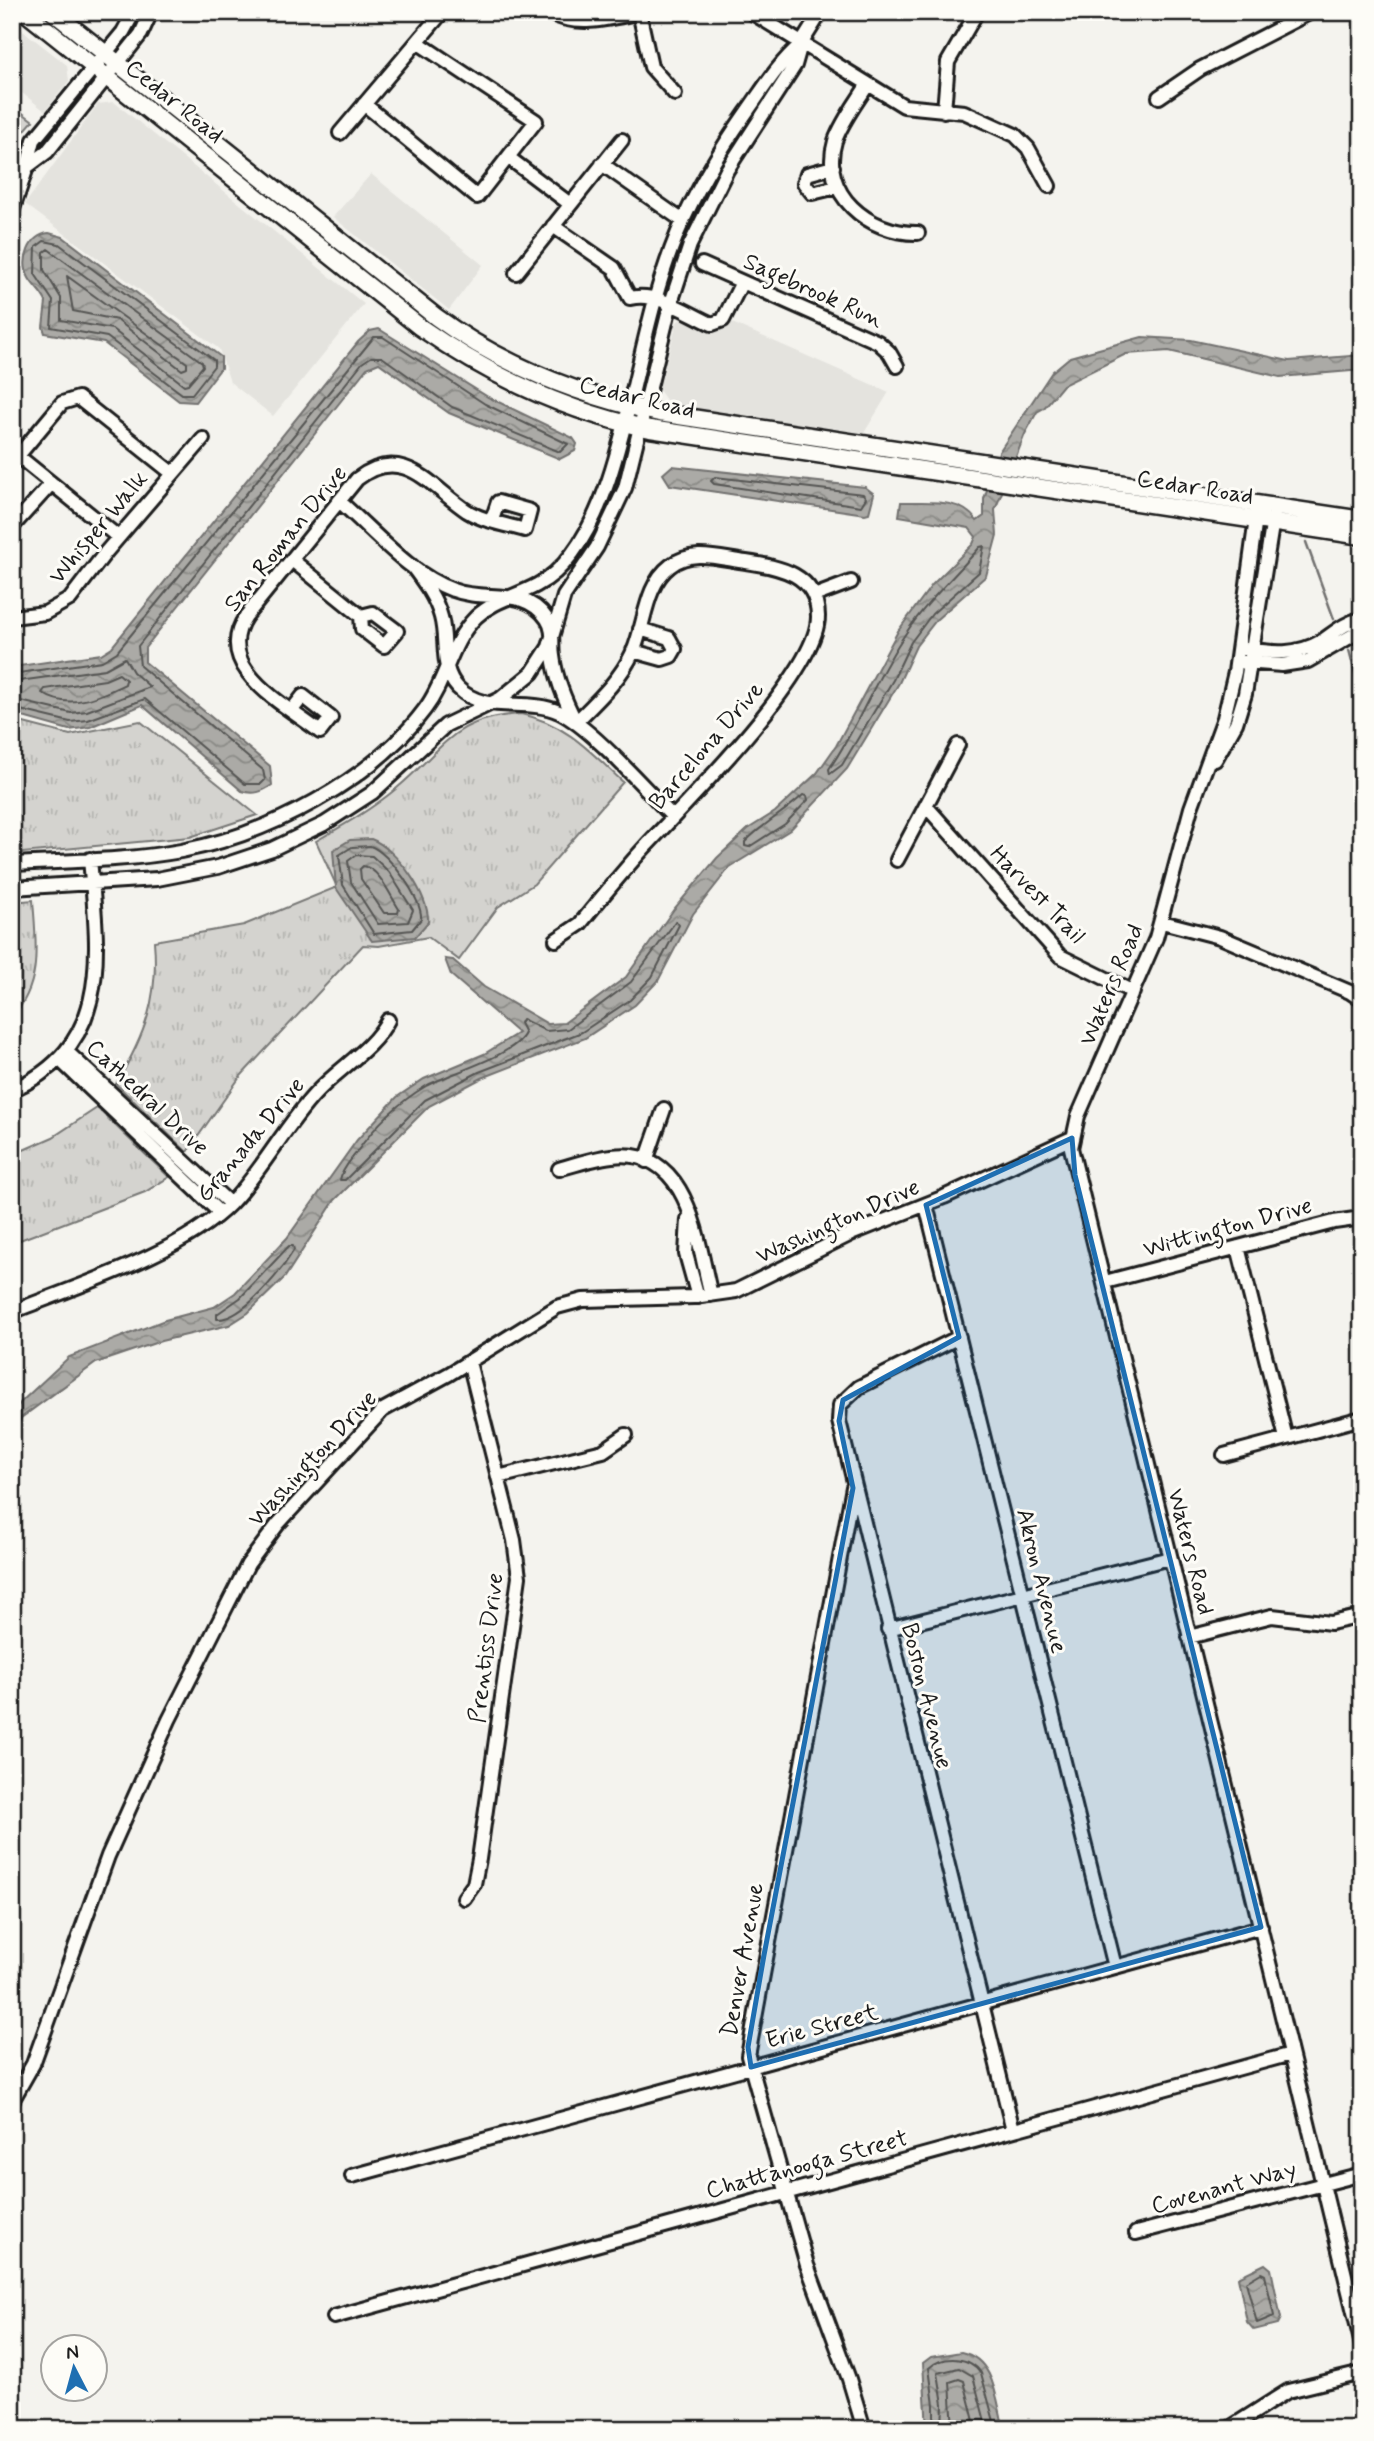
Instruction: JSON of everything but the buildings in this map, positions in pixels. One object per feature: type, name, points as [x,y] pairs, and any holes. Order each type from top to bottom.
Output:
[{"type":"main road","name":"Cedar Road","points":[[25,12],[446,345],[528,390],[640,427],[1014,484],[1256,512]]},
{"type":"main road","name":"Cedar Road","points":[[53,12],[449,326],[530,372],[644,410],[1027,468],[1273,515],[1362,536]]},
{"type":"main road","name":"Cedar Road","points":[[1273,515],[1362,520]]},
{"type":"street","points":[[111,58],[134,12]]},
{"type":"street","points":[[12,212],[34,140],[111,58],[141,34],[151,12]]},
{"type":"street","points":[[548,12],[567,20],[589,22],[640,12],[651,66],[675,94]]},
{"type":"street","points":[[751,12],[904,106],[964,112],[1019,137],[1049,186]]},
{"type":"street","points":[[12,864],[148,856],[205,846],[309,804],[359,772],[426,709],[454,644],[474,619],[487,608],[540,584],[568,559],[602,496],[628,406],[664,302],[707,206],[795,65],[801,44],[821,12]]},
{"type":"street","points":[[944,111],[948,62],[977,12]]},
{"type":"street","points":[[1159,97],[1200,69],[1311,12]]},
{"type":"street","points":[[340,133],[439,16]]},
{"type":"street","points":[[364,104],[477,197],[536,121],[417,41]]},
{"type":"street","points":[[12,888],[188,875],[272,849],[324,824],[356,804],[394,775],[446,725],[463,714],[491,704],[532,673],[545,656],[564,596],[597,547],[616,508],[644,410],[664,302],[683,220],[725,143],[785,58],[801,44]]},
{"type":"street","points":[[868,85],[836,138],[833,167],[837,187],[850,207],[863,218],[895,232],[918,233]]},
{"type":"street","points":[[516,273],[622,140]]},
{"type":"street","points":[[509,158],[570,204]]},
{"type":"street","points":[[602,164],[683,220]]},
{"type":"street","points":[[12,177],[27,167]]},
{"type":"street","points":[[833,167],[807,174],[804,183],[812,193],[837,187]]},
{"type":"street","points":[[553,226],[614,268],[630,298],[642,295],[712,324],[718,323],[726,316],[741,282]]},
{"type":"street","name":"Sagebrook Run","points":[[702,264],[878,342],[889,352],[897,366]]},
{"type":"street","points":[[118,537],[15,454],[62,403],[78,398],[173,473]]},
{"type":"street","name":"Whisper Walk","points":[[12,617],[45,613],[70,599],[118,537],[203,439]]},
{"type":"street","name":"San Roman Drive","points":[[292,710],[250,677],[237,647],[242,622],[364,473],[395,465],[419,473],[467,511],[492,520]]},
{"type":"street","points":[[12,527],[51,484]]},
{"type":"street","points":[[339,501],[412,566],[436,582],[462,593],[522,598],[536,608],[548,621],[558,680],[576,722]]},
{"type":"street","name":"Waters Road","points":[[1256,512],[1238,655],[1224,718],[1200,781],[1162,922],[1078,1116],[1072,1138],[1073,1165],[1105,1282],[1323,2183],[1356,2292],[1362,2345]]},
{"type":"street","name":"Waters Road","points":[[1200,781],[1236,723],[1252,657],[1273,515]]},
{"type":"street","points":[[576,722],[616,681],[633,651],[660,575],[676,562],[691,556],[789,570],[805,582],[814,596],[851,582]]},
{"type":"street","points":[[292,560],[361,616]]},
{"type":"street","points":[[412,566],[432,594],[440,613],[444,633],[445,668],[452,681],[470,698],[491,704],[533,704],[576,722],[673,817]]},
{"type":"street","name":"Barcelona Drive","points":[[556,940],[580,924],[765,714],[815,633],[818,616],[814,596]]},
{"type":"street","points":[[1252,657],[1305,649],[1353,621],[1362,619]]},
{"type":"street","points":[[633,651],[662,659],[671,656],[675,649],[668,638],[640,629]]},
{"type":"street","points":[[1238,655],[1282,665],[1308,661],[1362,630]]},
{"type":"street","points":[[897,860],[958,745]]},
{"type":"street","name":"Harvest Trail","points":[[926,806],[1060,956],[1133,992]]},
{"type":"street","points":[[12,1090],[36,1078],[62,1055],[85,1020],[95,988],[98,966],[90,859]]},
{"type":"street","points":[[1162,922],[1214,934],[1360,996]]},
{"type":"street","name":"Granada Drive","points":[[12,1312],[168,1248],[225,1209],[296,1115],[339,1070],[377,1037],[388,1020]]},
{"type":"street","name":"Cathedral Drive","points":[[62,1055],[225,1209]]},
{"type":"street","points":[[646,1160],[664,1109]]},
{"type":"street","name":"Washington Drive","points":[[12,2101],[33,2064],[108,1856],[169,1720],[248,1564],[278,1524],[383,1410],[469,1362],[542,1314],[571,1302],[704,1296],[752,1284],[851,1234],[926,1205],[1072,1138]]},
{"type":"street","points":[[559,1169],[611,1156],[646,1160],[665,1170],[675,1180],[689,1209],[704,1296]]},
{"type":"street","name":"Akron Avenue","points":[[926,1205],[1115,1967]]},
{"type":"street","name":"Wittington Drive","points":[[1105,1282],[1334,1222],[1362,1218]]},
{"type":"street","points":[[1238,1247],[1286,1438]]},
{"type":"street","name":"Boston Avenue","points":[[959,1337],[859,1387],[843,1400],[838,1410],[853,1487],[1013,2130]]},
{"type":"street","name":"Prentiss Drive","points":[[464,1898],[474,1884],[479,1859],[518,1603],[518,1568],[469,1362]]},
{"type":"street","points":[[1224,1455],[1362,1418]]},
{"type":"street","points":[[498,1477],[603,1451],[626,1435]]},
{"type":"street","name":"Denver Avenue","points":[[853,1487],[748,2047],[751,2067],[807,2265],[849,2379],[863,2429]]},
{"type":"street","points":[[888,1629],[1170,1559]]},
{"type":"street","points":[[1189,1637],[1272,1616],[1331,1623],[1362,1616]]},
{"type":"street","name":"Erie Street","points":[[352,2176],[1261,1927]]},
{"type":"street","name":"Chattanooga Street","points":[[334,2317],[1291,2054]]},
{"type":"street","name":"Covenant Way","points":[[1136,2233],[1362,2174]]},
{"type":"street","points":[[1228,2429],[1289,2391],[1362,2373]]},
{"type":"highlighted area","points":[[1072,1138],[1075,1175],[1261,1927],[751,2067],[748,2047],[764,1955],[853,1488],[839,1421],[843,1400],[959,1337],[926,1205]]},
{"type":"shaded area","points":[[12,22],[67,65],[69,81],[45,111],[12,85]]},
{"type":"shaded area","points":[[114,102],[364,304],[273,416],[230,382],[219,349],[25,204],[98,104]]},
{"type":"shaded area","points":[[371,174],[483,265],[449,310],[333,217]]},
{"type":"shaded area","points":[[682,318],[719,330],[730,322],[889,392],[864,433],[669,404],[659,390],[677,322]]},
{"type":"green space","points":[[12,105],[33,121],[12,145]]},
{"type":"green space","points":[[521,714],[551,724],[576,740],[623,782],[534,884],[498,907],[459,960],[428,937],[379,946],[363,945],[240,1077],[187,1152],[116,1084],[135,1049],[148,1016],[154,981],[154,941],[244,925],[337,887],[316,841],[387,796],[464,729],[498,717]]},
{"type":"green space","points":[[12,720],[70,735],[140,721],[257,815],[190,837],[12,854]]},
{"type":"green space","points":[[33,900],[36,947],[33,976],[22,1004],[12,1017],[12,902]]},
{"type":"green space","points":[[97,1108],[169,1177],[145,1192],[12,1243],[12,1155],[53,1137]]},
{"type":"water","points":[[49,233],[63,237],[221,357],[221,368],[195,402],[179,401],[104,343],[45,333],[43,327],[46,302],[29,278],[26,257],[36,238]]},
{"type":"water","points":[[379,329],[488,397],[573,438],[577,444],[575,451],[560,459],[449,413],[379,363],[367,368],[145,648],[145,662],[270,766],[272,785],[258,792],[242,791],[142,705],[90,727],[69,730],[12,714],[12,667],[101,654],[112,647],[358,342],[370,331]]},
{"type":"water","points":[[1142,337],[1191,340],[1289,361],[1362,355],[1362,370],[1280,377],[1169,351],[1126,354],[1063,385],[1044,408],[1037,412],[1025,434],[995,510],[997,535],[986,576],[937,619],[916,646],[899,683],[847,769],[790,830],[730,867],[693,914],[658,981],[635,1005],[585,1038],[482,1078],[429,1106],[335,1200],[285,1277],[248,1313],[229,1325],[161,1341],[96,1363],[21,1418],[12,1438],[12,1414],[21,1402],[69,1357],[165,1320],[214,1307],[235,1293],[287,1238],[357,1140],[397,1097],[424,1079],[484,1054],[518,1033],[451,975],[445,959],[453,960],[484,987],[548,1024],[564,1023],[626,977],[674,909],[717,858],[748,829],[775,812],[817,773],[836,746],[898,631],[932,585],[973,544],[976,537],[969,528],[899,516],[901,502],[953,505],[970,513],[977,521],[984,516],[984,499],[999,452],[1052,372],[1070,357]]},
{"type":"water","points":[[672,466],[865,487],[874,494],[869,513],[865,514],[670,485],[663,474]]},
{"type":"water","points":[[371,839],[381,844],[401,862],[423,899],[428,922],[415,937],[372,941],[336,888],[333,850],[350,840]]},
{"type":"water","points":[[1265,2264],[1271,2269],[1281,2318],[1278,2324],[1254,2330],[1247,2322],[1238,2277]]},
{"type":"water","points":[[961,2352],[972,2356],[987,2372],[996,2393],[1004,2429],[927,2429],[923,2363],[931,2357]]},
{"type":"waterway","points":[[1306,542],[1334,619]]},
{"type":"waterway","points":[[1349,650],[1362,699]]}]
